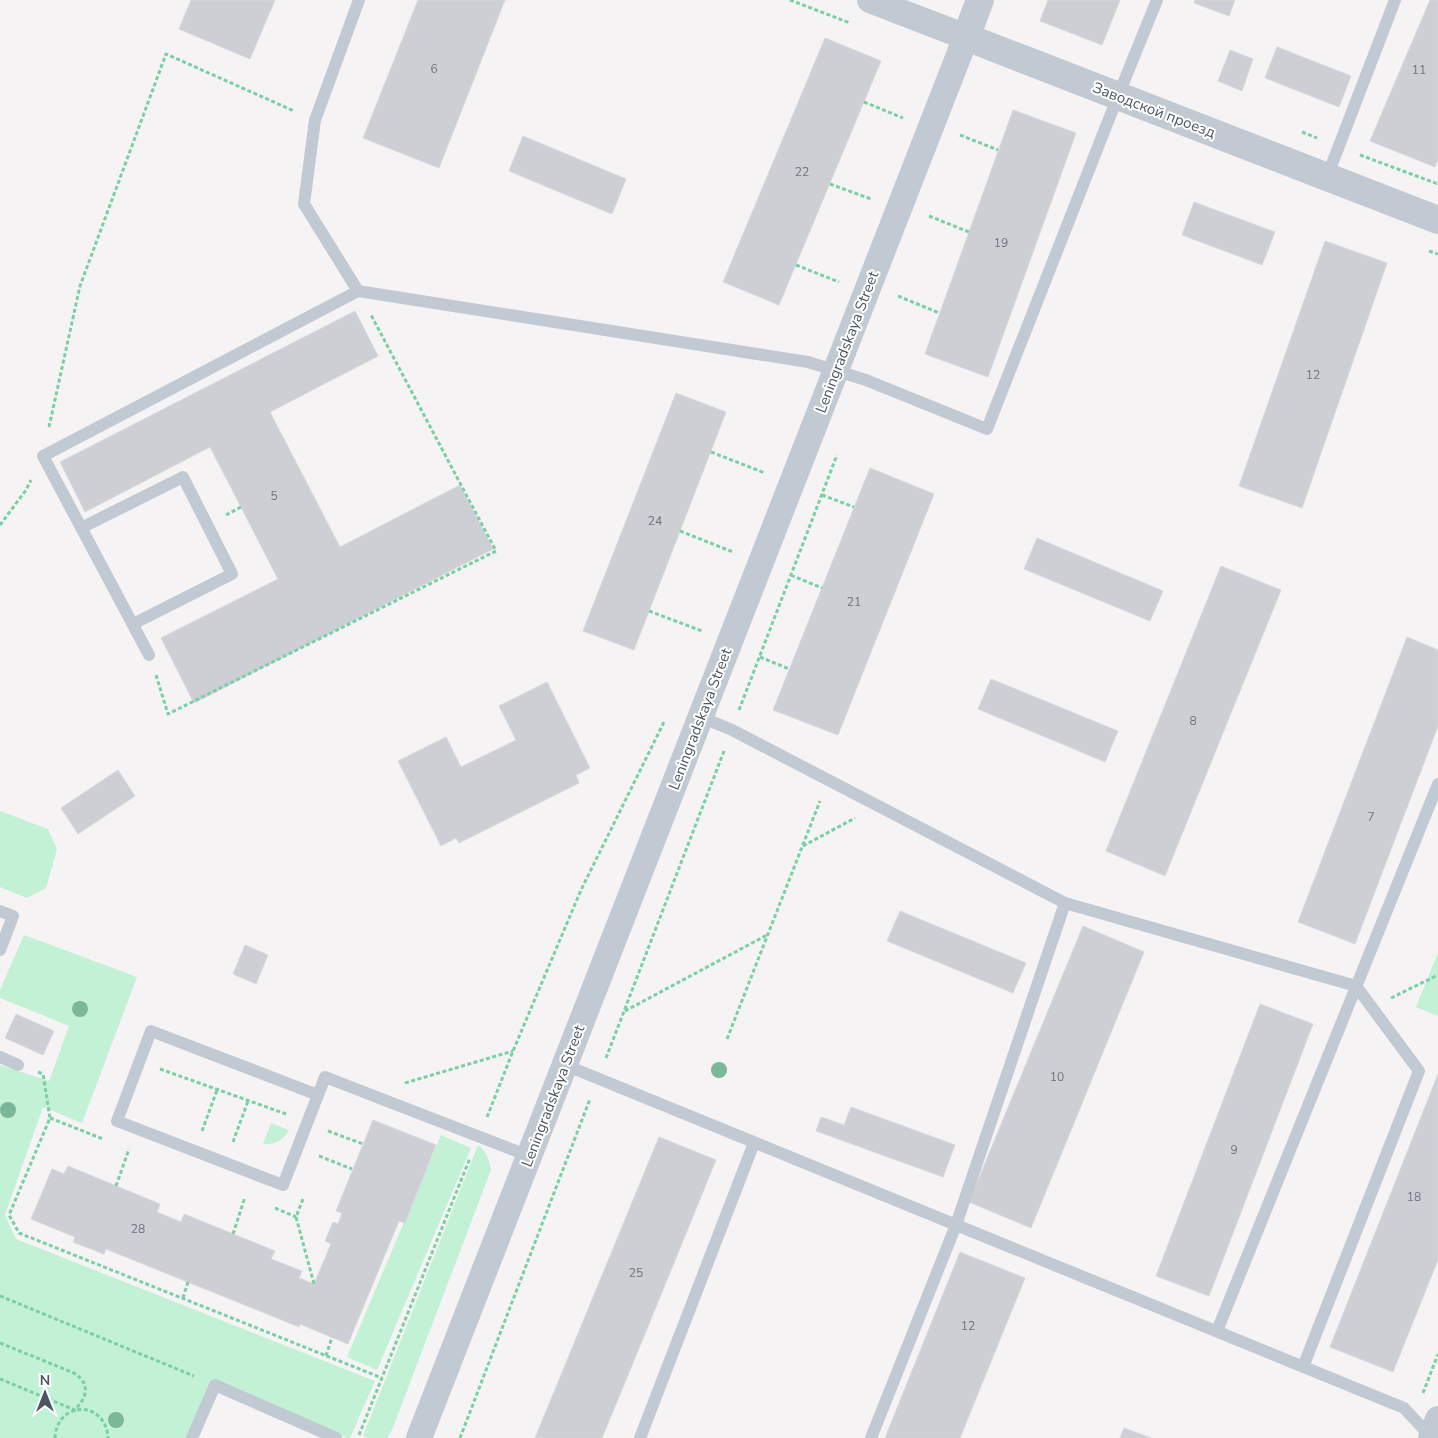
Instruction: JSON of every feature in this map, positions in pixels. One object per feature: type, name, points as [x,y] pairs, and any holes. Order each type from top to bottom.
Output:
[{"type":"street","name":"Заводской проезд","points":[[870,0],[1438,220]]},
{"type":"street","name":"Leningradskaya Street","points":[[420,1438],[980,0]]},
{"type":"lane","points":[[358,291],[304,204],[315,120],[359,0]]},
{"type":"lane","points":[[149,655],[43,456],[358,291],[808,362],[866,380],[988,429],[1157,0]]},
{"type":"lane","points":[[1327,177],[1395,0]]},
{"type":"lane","points":[[81,528],[183,477],[232,574],[133,624]]},
{"type":"lane","points":[[701,717],[732,730],[1065,903],[1356,986],[1419,1071],[1303,1367]]},
{"type":"lane","points":[[1217,1332],[1438,784]]},
{"type":"lane","points":[[871,1438],[956,1225],[1065,903]]},
{"type":"lane","points":[[0,911],[13,916],[0,950]]},
{"type":"lane","points":[[318,1095],[151,1031],[117,1121],[283,1185],[308,1122],[325,1077],[529,1156]]},
{"type":"lane","points":[[0,1057],[18,1065]]},
{"type":"lane","points":[[565,1065],[1404,1408],[1433,1433]]},
{"type":"lane","points":[[640,1438],[754,1143]]},
{"type":"lane","points":[[192,1438],[215,1385],[336,1438]]},
{"type":"path","points":[[0,525],[26,490],[43,456],[80,286],[166,54],[315,120]]},
{"type":"path","points":[[864,102],[904,118]]},
{"type":"path","points":[[963,127],[960,135],[998,150]]},
{"type":"path","points":[[830,184],[872,200]]},
{"type":"path","points":[[932,207],[929,216],[969,232]]},
{"type":"path","points":[[796,265],[840,282]]},
{"type":"path","points":[[901,287],[898,296],[939,313]]},
{"type":"path","points":[[149,655],[168,714],[496,551],[358,291]]},
{"type":"path","points":[[460,1438],[839,451]]},
{"type":"path","points":[[711,452],[765,473]]},
{"type":"path","points":[[822,495],[854,507]]},
{"type":"path","points":[[680,531],[734,552]]},
{"type":"path","points":[[791,576],[822,588]]},
{"type":"path","points":[[649,611],[702,632]]},
{"type":"path","points":[[760,657],[789,669]]},
{"type":"path","points":[[358,1438],[513,1051],[582,890],[668,715]]},
{"type":"path","points":[[727,1039],[828,780]]},
{"type":"path","points":[[802,847],[878,806]]},
{"type":"path","points":[[624,1011],[768,935]]},
{"type":"path","points":[[1372,1007],[1438,975]]},
{"type":"path","points":[[368,1094],[513,1051]]},
{"type":"path","points":[[140,1061],[308,1122]]},
{"type":"path","points":[[18,1065],[43,1074],[50,1118],[9,1215],[19,1233],[382,1378]]},
{"type":"path","points":[[194,1151],[217,1090]]},
{"type":"path","points":[[225,1163],[248,1101]]},
{"type":"path","points":[[325,1139],[331,1124]]},
{"type":"path","points":[[328,1130],[363,1144]]},
{"type":"path","points":[[322,1148],[319,1156],[352,1169]]},
{"type":"path","points":[[116,1186],[129,1150]]},
{"type":"path","points":[[306,1191],[296,1217],[314,1284]]},
{"type":"path","points":[[233,1234],[245,1197]]},
{"type":"path","points":[[183,1298],[188,1282]]},
{"type":"path","points":[[0,1296],[215,1385]]},
{"type":"path","points":[[326,1356],[332,1337]]},
{"type":"path","points":[[0,1343],[81,1378],[86,1390],[85,1396],[75,1410]]},
{"type":"path","points":[[1423,1394],[1438,1354]]},
{"type":"path","points":[[0,1379],[75,1410]]},
{"type":"path","points":[[55,1438],[59,1421],[65,1415],[81,1409],[98,1414],[108,1430],[108,1438]]},
{"type":"green space","points":[[0,811],[48,829],[57,849],[46,888],[27,898],[0,887]]},
{"type":"green space","points":[[24,935],[137,977],[82,1123],[43,1107],[5,1215],[16,1239],[375,1381],[350,1438],[213,1379],[187,1438],[0,1438],[0,1065],[49,1081],[69,1026],[0,998],[0,990]]},
{"type":"green space","points":[[1438,953],[1438,1016],[1416,1007]]},
{"type":"green space","points":[[271,1123],[289,1130],[279,1141],[272,1144],[263,1144]]},
{"type":"green space","points":[[441,1135],[471,1148],[377,1370],[347,1357]]},
{"type":"green space","points":[[478,1145],[484,1150],[491,1170],[392,1430],[387,1438],[368,1438],[363,1436]]},
{"type":"building","points":[[191,0],[275,0],[250,59],[179,29]]},
{"type":"building","points":[[418,0],[505,0],[439,168],[363,138]]},
{"type":"building","points":[[1048,0],[1120,0],[1102,45],[1040,21]]},
{"type":"building","points":[[1195,0],[1235,0],[1229,16],[1194,3]]},
{"type":"building","points":[[1430,0],[1438,0],[1438,159],[1435,167],[1370,141]]},
{"type":"building","points":[[825,38],[881,61],[779,305],[723,282]]},
{"type":"building","points":[[1277,47],[1351,76],[1339,107],[1265,78]]},
{"type":"building","points":[[1230,50],[1253,59],[1242,91],[1218,81]]},
{"type":"building","points":[[1013,110],[1076,133],[988,377],[925,354]]},
{"type":"building","points":[[523,136],[626,179],[612,214],[509,171]]},
{"type":"building","points":[[1194,202],[1275,232],[1262,265],[1182,235]]},
{"type":"building","points":[[1325,241],[1387,263],[1302,508],[1239,486]]},
{"type":"building","points":[[355,311],[378,356],[270,412],[340,547],[460,485],[493,549],[194,703],[161,638],[278,579],[210,447],[85,512],[60,462]]},
{"type":"building","points":[[676,393],[726,412],[634,650],[583,631]]},
{"type":"building","points":[[870,468],[934,494],[838,735],[773,710]]},
{"type":"building","points":[[1037,538],[1163,591],[1150,621],[1024,569]]},
{"type":"building","points":[[1221,566],[1281,590],[1165,876],[1106,851]]},
{"type":"building","points":[[1407,637],[1438,650],[1438,726],[1355,944],[1298,922]]},
{"type":"building","points":[[991,679],[1118,731],[1105,762],[978,709]]},
{"type":"building","points":[[547,682],[590,768],[576,775],[579,783],[459,843],[456,838],[441,846],[398,761],[446,737],[461,767],[516,740],[499,706]]},
{"type":"building","points":[[118,770],[135,796],[78,834],[61,808]]},
{"type":"building","points":[[900,911],[1026,963],[1013,993],[887,941]]},
{"type":"building","points":[[1083,926],[1144,952],[1031,1228],[969,1202]]},
{"type":"building","points":[[245,945],[268,955],[256,984],[233,974]]},
{"type":"building","points":[[1260,1004],[1313,1024],[1209,1296],[1156,1276]]},
{"type":"building","points":[[16,1014],[54,1031],[43,1055],[5,1038]]},
{"type":"building","points":[[1438,1074],[1438,1260],[1393,1372],[1330,1347]]},
{"type":"building","points":[[851,1107],[955,1145],[943,1177],[816,1131],[821,1117],[844,1125]]},
{"type":"building","points":[[373,1120],[436,1145],[405,1223],[399,1221],[348,1344],[300,1324],[299,1327],[106,1249],[104,1254],[73,1242],[75,1237],[31,1219],[52,1169],[64,1174],[68,1166],[160,1204],[157,1212],[181,1222],[184,1214],[275,1251],[271,1259],[302,1271],[299,1278],[314,1284],[331,1244],[325,1241],[333,1222],[338,1224],[342,1213],[336,1211]]},
{"type":"building","points":[[659,1137],[716,1160],[647,1329],[602,1438],[535,1438]]},
{"type":"building","points":[[960,1252],[1025,1278],[960,1438],[885,1438]]},
{"type":"building","points":[[1124,1428],[1151,1438],[1120,1438]]}]
